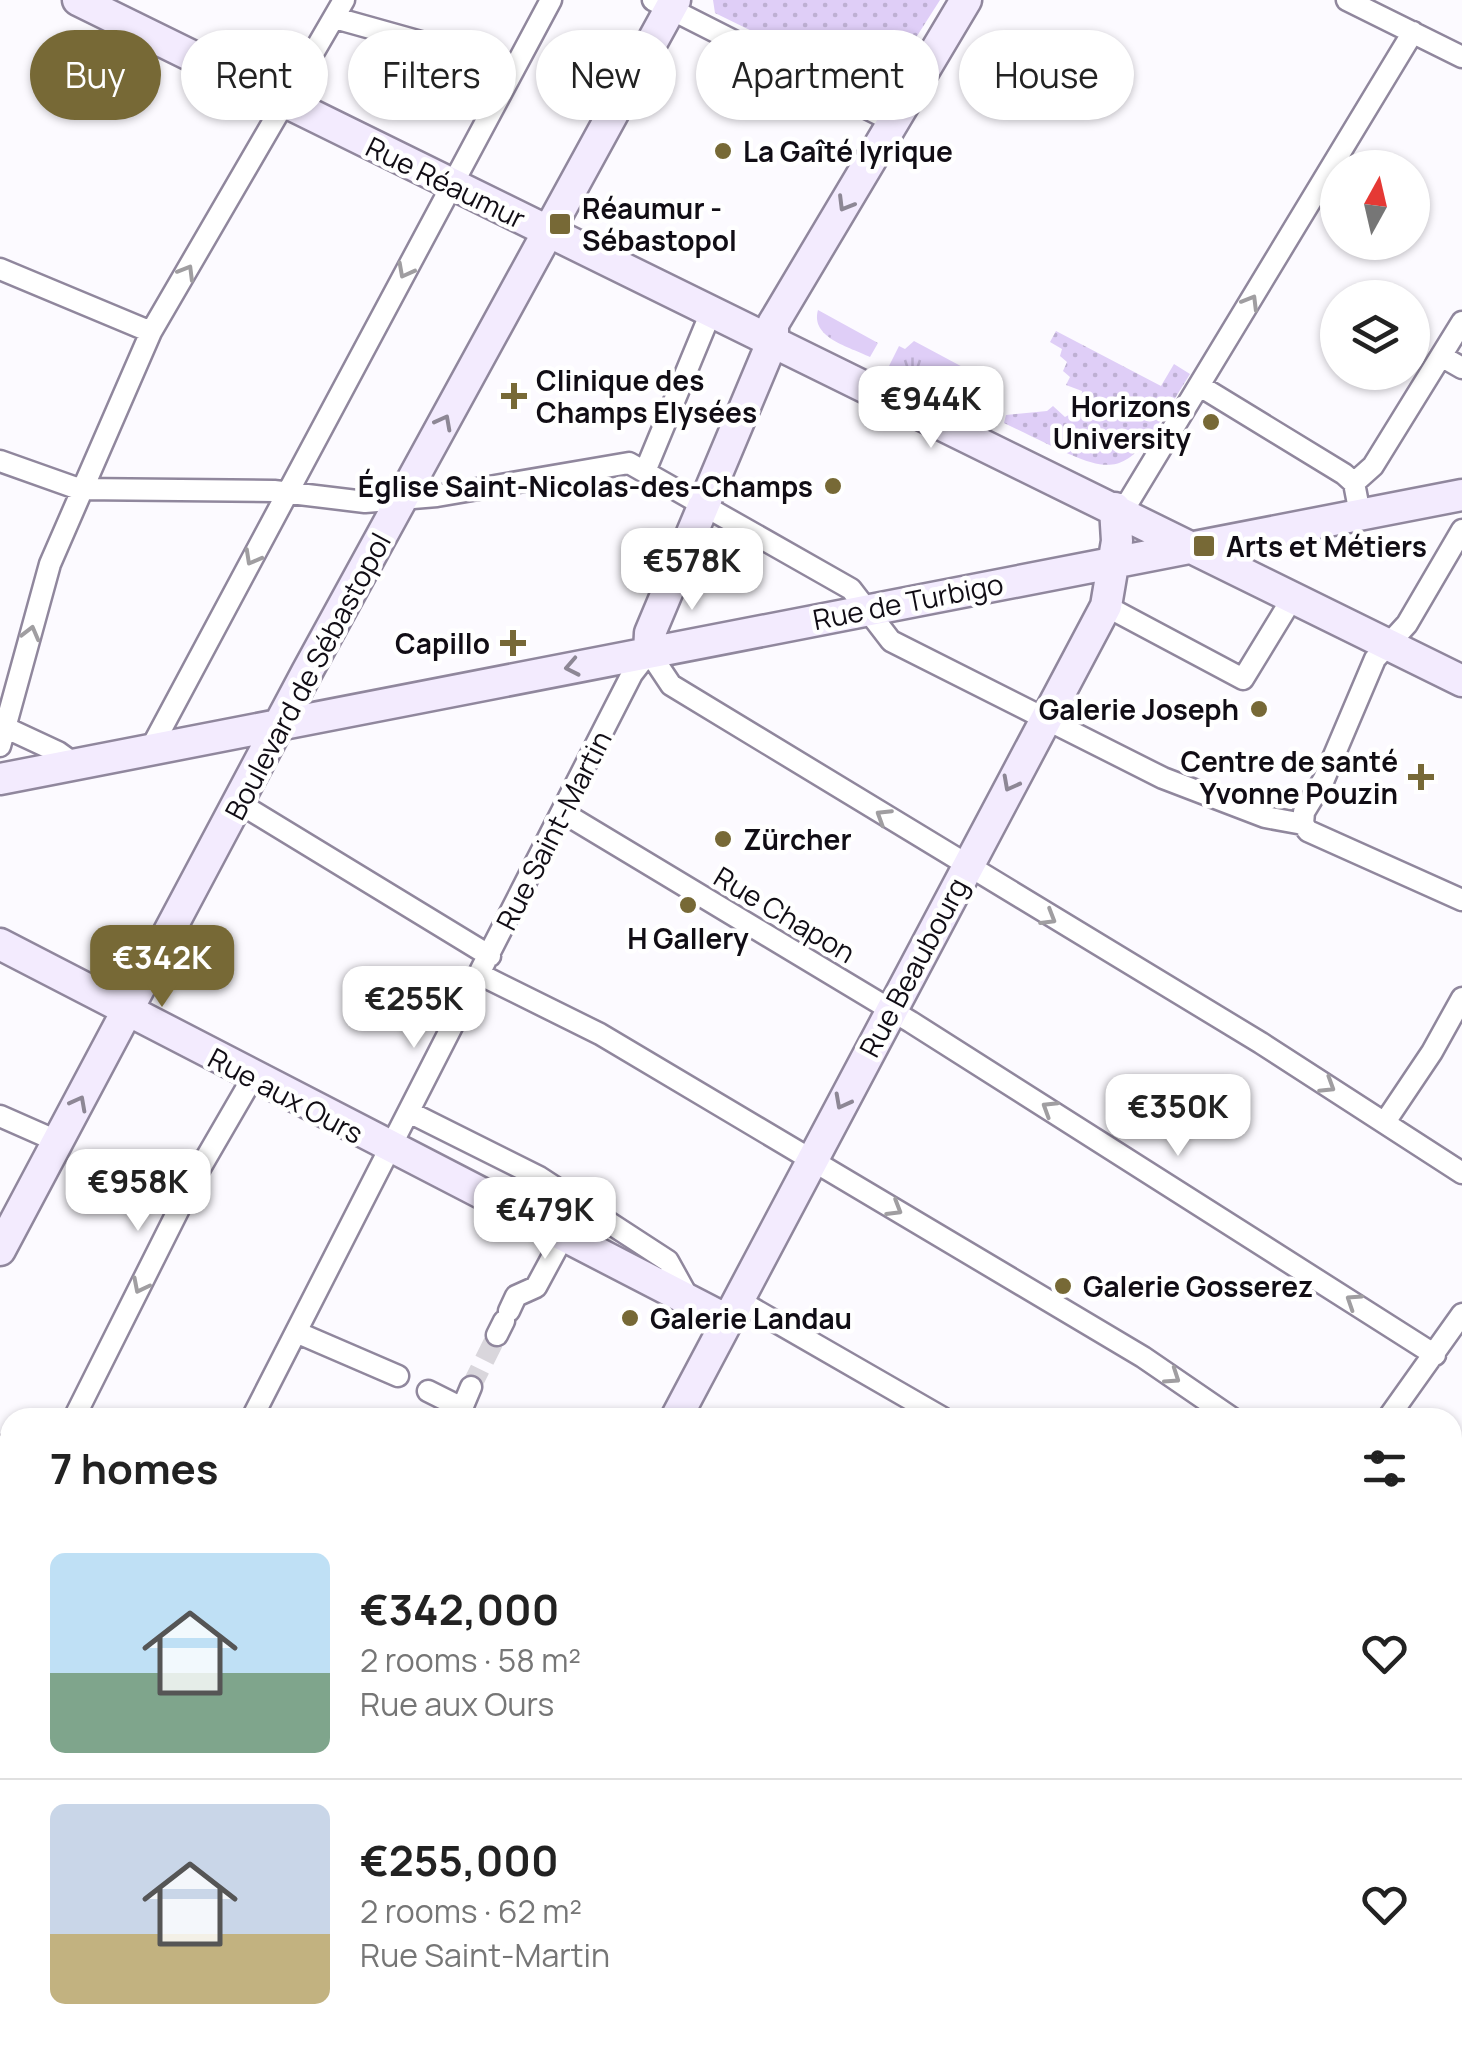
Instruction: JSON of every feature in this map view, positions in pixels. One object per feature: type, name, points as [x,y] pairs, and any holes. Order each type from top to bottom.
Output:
[{"type":"main road","name":"Rue Réaumur","points":[[78,0],[181,52]]},
{"type":"main road","name":"Rue Saint-Martin","points":[[648,652],[650,633],[773,340],[773,324],[966,0]]},
{"type":"main road","name":"Boulevard de Sébastopol","points":[[0,1250],[402,499],[550,234],[666,3]]},
{"type":"main road","name":"Rue Réaumur","points":[[319,120],[1462,680]]},
{"type":"main road","name":"Rue de Turbigo","points":[[0,779],[1462,495]]},
{"type":"main road","name":"Rue Beaubourg","points":[[681,1408],[1106,606],[1114,560],[1115,508]]},
{"type":"main road","name":"Rue aux Ours","points":[[0,944],[690,1301],[732,1310]]},
{"type":"street","points":[[516,64],[551,0]]},
{"type":"street","points":[[1347,0],[1462,57]]},
{"type":"street","points":[[666,3],[894,122]]},
{"type":"street","points":[[339,9],[401,30]]},
{"type":"street","points":[[1115,508],[1128,501],[1200,386],[1413,32]]},
{"type":"street","points":[[76,766],[58,752],[2,733],[50,564],[79,489],[151,332],[277,120]]},
{"type":"street","points":[[150,750],[486,120]]},
{"type":"street","points":[[0,269],[151,332]]},
{"type":"street","points":[[646,469],[712,312]]},
{"type":"street","points":[[1354,483],[1373,466],[1462,322]]},
{"type":"street","points":[[1441,356],[1462,368]]},
{"type":"street","points":[[1200,386],[1354,483],[1360,514]]},
{"type":"street","points":[[0,461],[79,489],[288,494],[365,502],[629,463],[646,469],[851,589],[891,641],[1044,720],[1214,798],[1303,824],[1308,831],[1462,900]]},
{"type":"street","points":[[1303,824],[1304,812],[1324,779],[1375,659],[1407,624],[1462,530]]},
{"type":"street","points":[[1106,606],[1243,680],[1293,596]]},
{"type":"street","points":[[648,652],[672,685],[1462,1173]]},
{"type":"street","name":"Rue Saint-Martin","points":[[257,1408],[632,674],[648,652]]},
{"type":"street","points":[[239,803],[486,966],[1143,1357],[1217,1408]]},
{"type":"street","name":"Rue Chapon","points":[[562,812],[891,1010],[1434,1354]]},
{"type":"street","points":[[1385,1122],[1432,1052],[1462,998]]},
{"type":"street","points":[[79,1408],[195,1177],[253,1078]]},
{"type":"street","points":[[411,1113],[539,1177],[668,1260],[690,1301]]},
{"type":"street","points":[[0,1116],[59,1142]]},
{"type":"street","points":[[503,1322],[516,1296],[536,1286],[563,1237]]},
{"type":"street","points":[[732,1310],[923,1408]]},
{"type":"street","points":[[1395,1408],[1462,1314]]},
{"type":"street","points":[[296,1332],[398,1376]]},
{"type":"street","points":[[462,1408],[472,1386]]},
{"type":"street","points":[[428,1391],[453,1408]]},
{"type":"green space","points":[[713,0],[940,0],[921,30],[750,30],[715,13]]},
{"type":"green space","points":[[818,310],[878,343],[870,357],[826,335],[817,320]]},
{"type":"green space","points":[[1056,331],[1161,386],[1174,364],[1190,374],[1147,439],[1131,456],[1115,464],[1097,464],[1004,423],[1006,415],[1047,411],[1053,406],[1065,417],[1080,409],[1082,391],[1066,385],[1070,377],[1063,371],[1067,362],[1060,356],[1062,349],[1050,342]]},
{"type":"green space","points":[[914,341],[985,379],[973,394],[971,407],[889,366],[899,346],[905,349]]},
{"type":"tunnel","points":[[471,1387],[497,1335]]},
{"type":"place","name":"La Gaîté lyrique","points":[[723,151]]},
{"type":"place","name":"Réaumur - Sébastopol","points":[[560,224]]},
{"type":"place","name":"Clinique des Champs Elysées","points":[[514,396]]},
{"type":"place","name":"Horizons University","points":[[1211,422]]},
{"type":"place","name":"Église Saint-Nicolas-des-Champs","points":[[833,486]]},
{"type":"place","name":"Arts et Métiers","points":[[1204,546]]},
{"type":"place","name":"Capillo","points":[[513,643]]},
{"type":"place","name":"Galerie Joseph","points":[[1259,709]]},
{"type":"place","name":"Centre de santé Yvonne Pouzin","points":[[1421,777]]},
{"type":"place","name":"Zürcher","points":[[723,839]]},
{"type":"place","name":"H Gallery","points":[[688,905]]},
{"type":"place","name":"Galerie Gosserez","points":[[1063,1286]]},
{"type":"place","name":"Galerie Landau","points":[[630,1318]]}]
